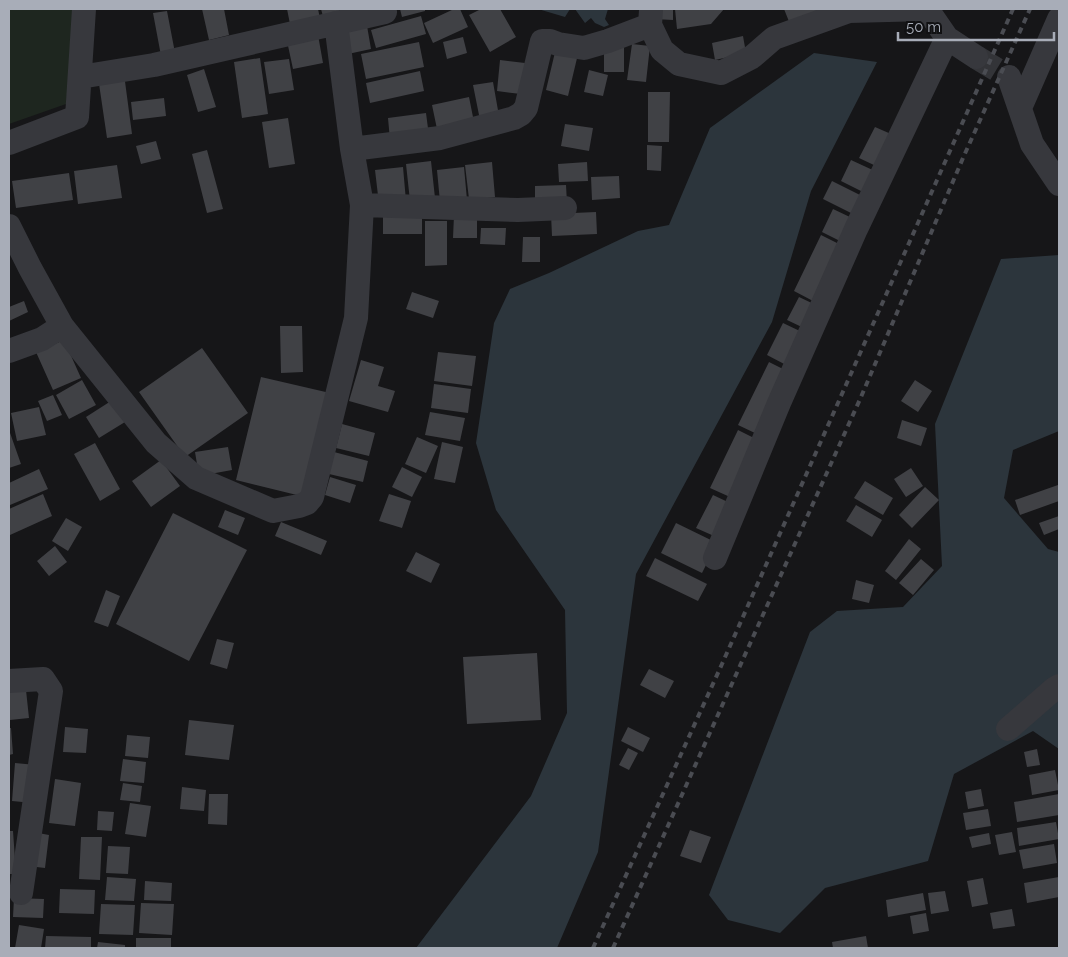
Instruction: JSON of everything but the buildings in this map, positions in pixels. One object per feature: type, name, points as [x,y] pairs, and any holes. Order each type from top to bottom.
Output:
[{"type":"street","points":[[9,143],[77,117],[84,9]]},
{"type":"street","points":[[352,149],[440,138],[514,118],[526,108],[542,41],[584,48],[608,41],[651,17],[662,50],[678,64],[721,73],[752,57],[774,38],[849,11],[927,9],[947,38],[976,57]]},
{"type":"street","points":[[80,77],[154,65],[385,12]]},
{"type":"street","points":[[1020,108],[1059,19]]},
{"type":"street","points":[[9,226],[62,326],[156,443],[196,478],[273,511],[307,503],[312,497],[356,318],[362,205],[352,149],[336,23]]},
{"type":"street","points":[[715,558],[775,412],[852,238],[947,38]]},
{"type":"street","points":[[1009,77],[1032,144],[1059,184]]},
{"type":"street","points":[[362,205],[518,210],[565,208]]},
{"type":"street","points":[[9,351],[42,339],[62,326]]},
{"type":"street","points":[[9,681],[43,679],[50,691],[21,893]]},
{"type":"street","points":[[1008,729],[1059,686]]},
{"type":"shaded area","points":[[9,9],[76,9],[66,104],[9,124]]},
{"type":"shaded area","points":[[538,9],[570,9],[565,17]]},
{"type":"shaded area","points":[[575,9],[608,9],[605,19],[609,25],[604,27],[595,23],[591,18],[585,23]]},
{"type":"shaded area","points":[[814,53],[877,62],[811,191],[772,322],[636,574],[598,852],[557,948],[416,948],[531,796],[567,713],[565,610],[496,510],[476,443],[494,323],[510,289],[549,273],[638,231],[669,225],[710,128]]},
{"type":"shaded area","points":[[1059,255],[1059,431],[1013,450],[1004,498],[1048,549],[1059,552],[1059,749],[1033,731],[954,774],[928,861],[825,888],[780,933],[728,920],[709,895],[810,632],[837,611],[903,607],[942,566],[935,424],[1001,259]]},
{"type":"tunnel","points":[[976,57],[1009,77]]},
{"type":"railway","points":[[593,948],[722,664],[1013,9]]},
{"type":"railway","points":[[613,948],[861,397],[963,158],[1030,9]]}]
